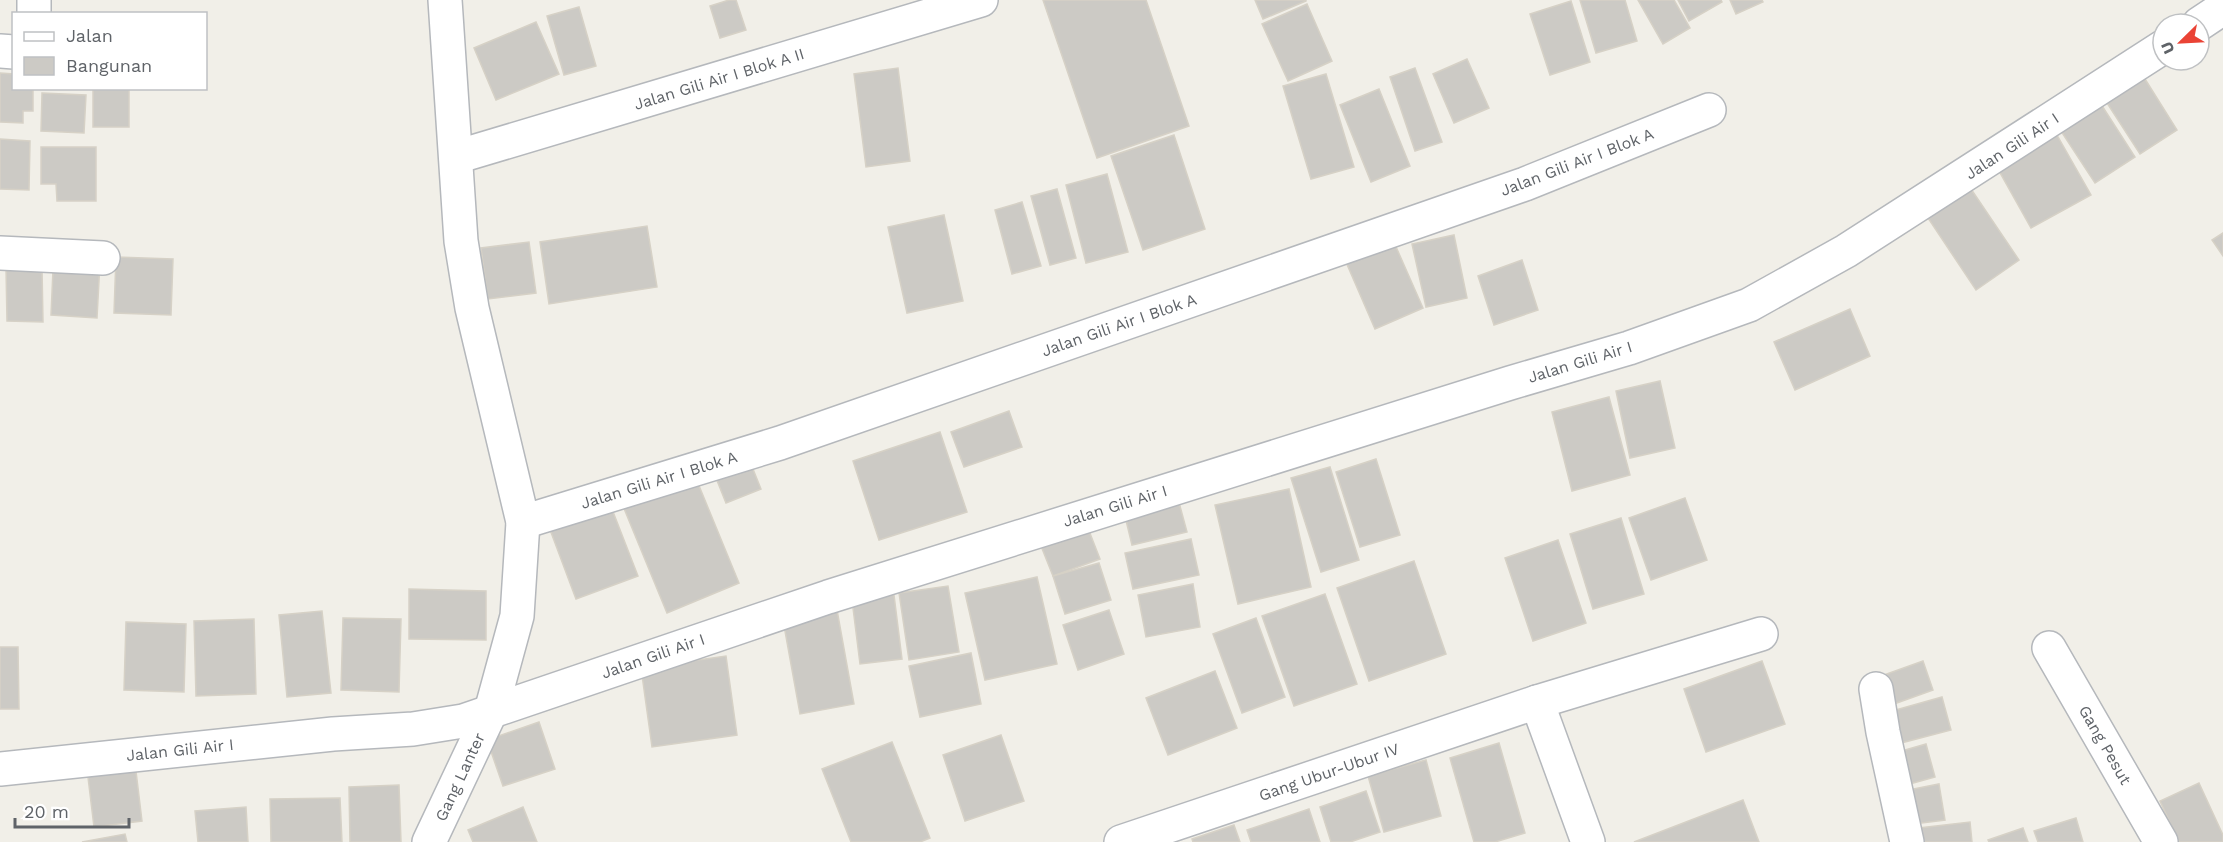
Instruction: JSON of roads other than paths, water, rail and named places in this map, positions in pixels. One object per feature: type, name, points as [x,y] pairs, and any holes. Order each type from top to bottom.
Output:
[{"type":"street","name":"Gang Lanter","points":[[429,842],[491,711],[517,616],[523,522],[472,308],[461,241],[445,0]]},
{"type":"street","name":"Jalan Gili Air I Blok A II","points":[[456,157],[981,0]]},
{"type":"street","name":"Jalan Gili Air I","points":[[0,769],[333,734],[413,729],[463,721],[828,597],[1629,348],[1749,305],[1846,251],[2151,56]]},
{"type":"street","name":"Jalan Gili Air I Blok A","points":[[523,522],[780,443],[1525,184],[1709,110]]},
{"type":"street","points":[[0,253],[103,258]]},
{"type":"street","name":"Gang Ubur-Ubur IV","points":[[1121,842],[1537,702],[1761,634]]},
{"type":"street","name":"Gang Pesut","points":[[2049,648],[2161,842]]},
{"type":"street","points":[[1876,689],[1907,842]]},
{"type":"street","points":[[1537,702],[1588,842]]}]
